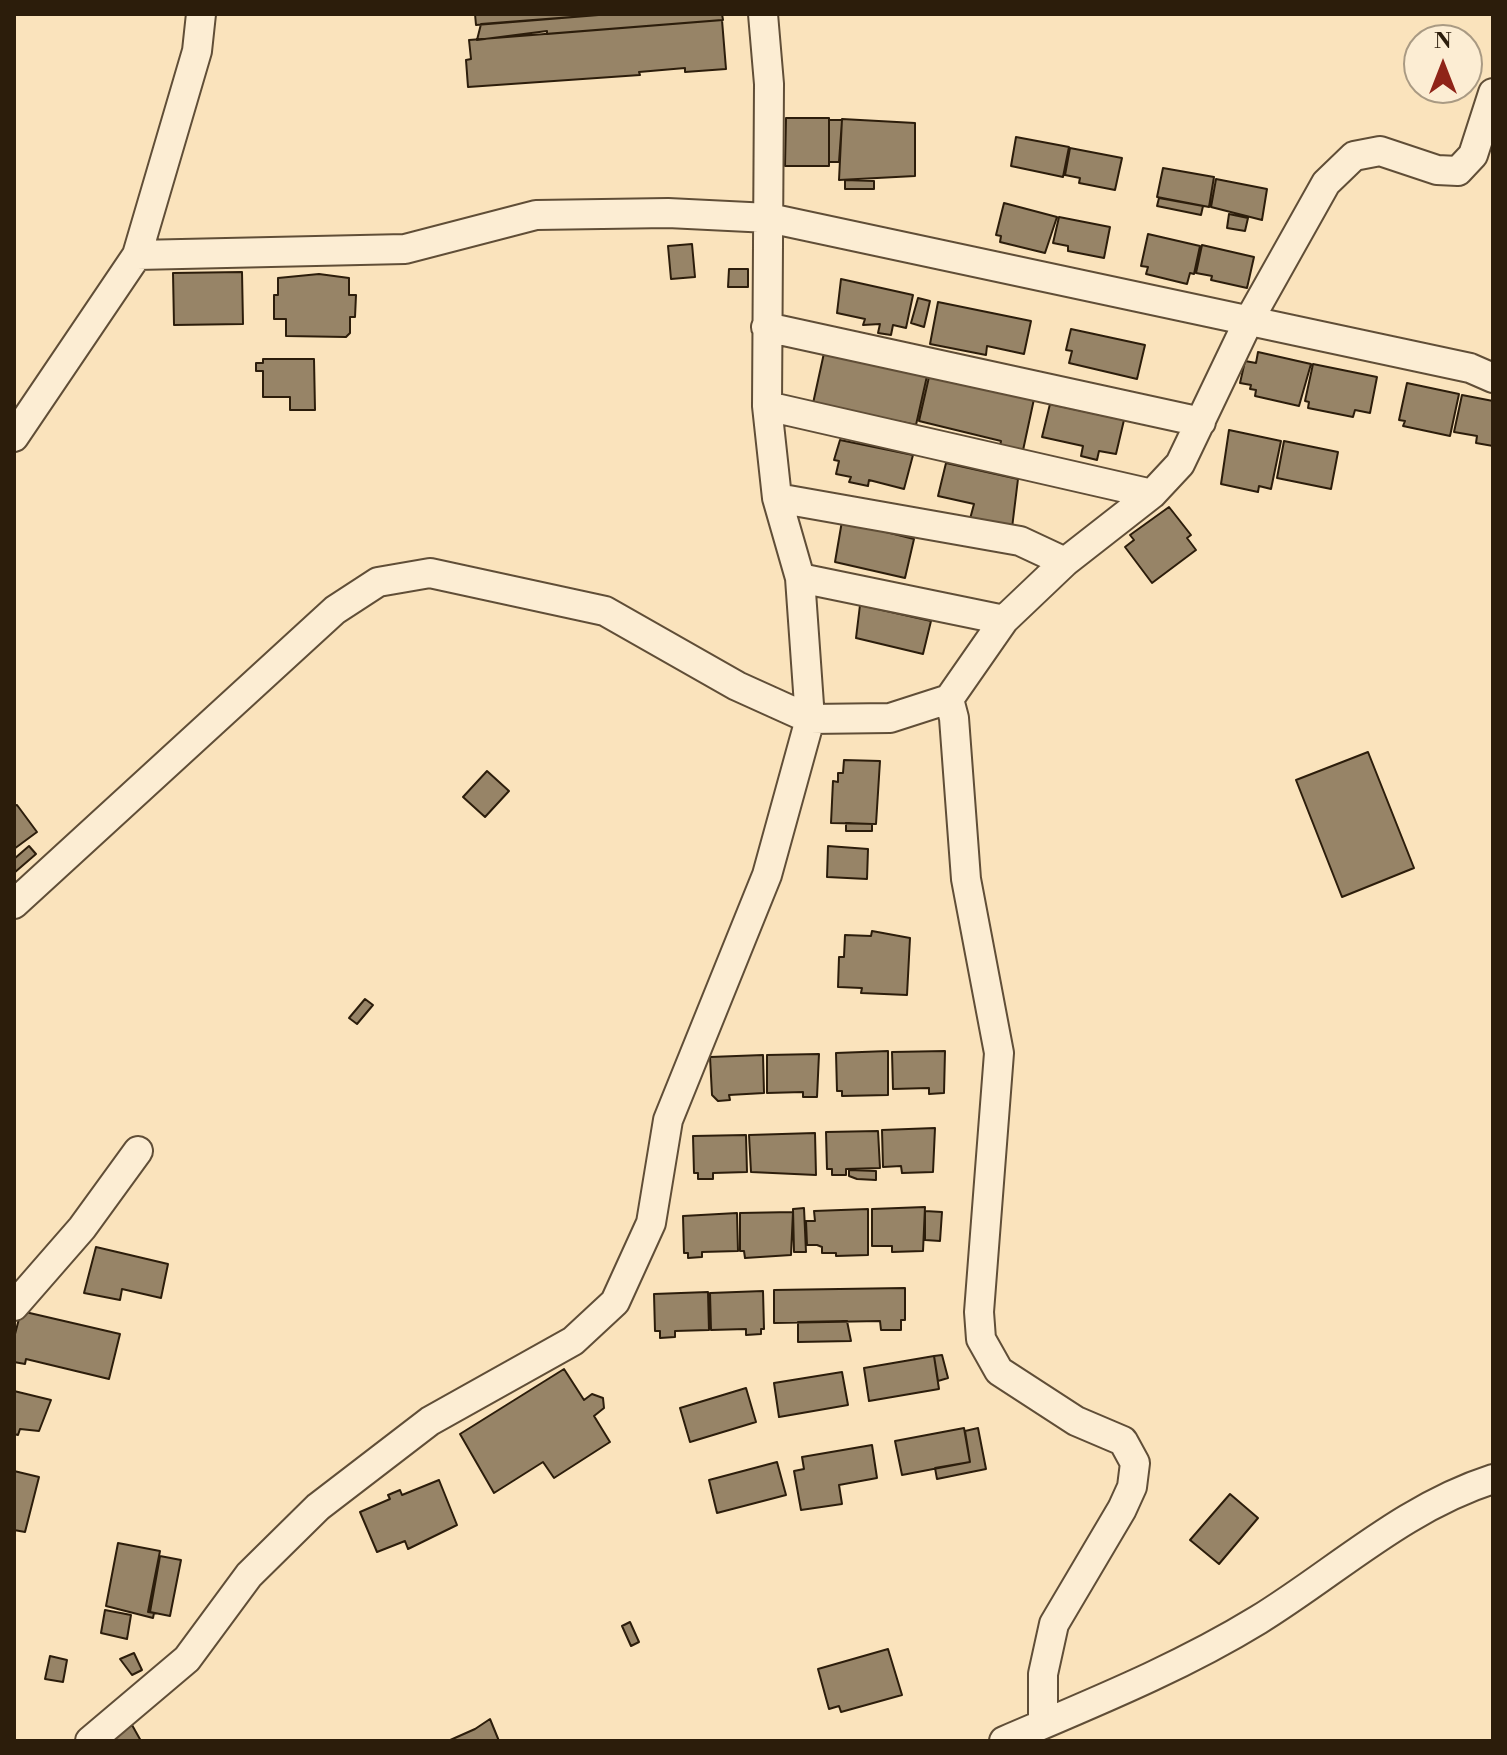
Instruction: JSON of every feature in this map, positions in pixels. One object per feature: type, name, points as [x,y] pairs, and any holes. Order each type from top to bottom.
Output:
[{"type":"street","points":[[14,437],[137,255],[197,51],[201,14]]},
{"type":"street","points":[[90,1741],[187,1659],[249,1575],[318,1507],[430,1421],[573,1341],[615,1302],[651,1223],[668,1120],[767,875],[810,719],[800,578],[777,498],[767,406],[769,84],[763,14]]},
{"type":"street","points":[[14,904],[335,610],[378,582],[430,573],[605,611],[737,686],[810,719],[890,718],[949,699],[1004,620],[1065,562],[1152,494],[1180,464],[1248,322],[1326,183],[1354,156],[1380,151],[1437,170],[1458,171],[1473,155],[1493,93]]},
{"type":"street","points":[[137,255],[405,249],[536,215],[668,213],[769,218],[1470,368],[1493,378]]},
{"type":"street","points":[[766,327],[1201,422]]},
{"type":"street","points":[[767,406],[1152,494]]},
{"type":"street","points":[[777,498],[1020,541],[1065,562]]},
{"type":"street","points":[[800,578],[1004,620]]},
{"type":"street","points":[[949,699],[954,718],[966,879],[999,1053],[979,1312],[981,1339],[999,1371],[1076,1421],[1123,1441],[1135,1463],[1132,1487],[1122,1509],[1054,1624],[1027,1734]]},
{"type":"street","points":[[14,1306],[82,1228],[138,1151]]},
{"type":"street","points":[[1027,1734],[1135,1685],[1258,1620],[1367,1542],[1472,1486],[1493,1479]]},
{"type":"building","points":[[475,14],[611,14],[476,25]]},
{"type":"building","points":[[611,14],[722,14],[723,20],[547,34],[547,31],[477,40],[481,24]]},
{"type":"building","points":[[722,20],[726,69],[685,72],[685,68],[639,72],[640,75],[468,87],[466,60],[471,59],[469,40]]},
{"type":"building","points":[[786,118],[829,118],[829,166],[785,166]]},
{"type":"building","points":[[842,119],[915,123],[915,176],[839,180]]},
{"type":"building","points":[[829,120],[842,120],[839,162],[829,162]]},
{"type":"building","points":[[1016,137],[1069,147],[1063,177],[1011,166]]},
{"type":"building","points":[[1070,148],[1122,158],[1115,190],[1079,183],[1080,178],[1065,175]]},
{"type":"building","points":[[1163,168],[1214,177],[1209,207],[1157,197]]},
{"type":"building","points":[[1216,179],[1267,189],[1262,220],[1211,207]]},
{"type":"building","points":[[845,180],[874,181],[874,189],[845,189]]},
{"type":"building","points":[[1159,198],[1203,206],[1201,215],[1157,206]]},
{"type":"building","points":[[1004,203],[1057,217],[1045,253],[1000,242],[1001,236],[996,235]]},
{"type":"building","points":[[1229,214],[1248,218],[1245,231],[1227,228]]},
{"type":"building","points":[[1059,217],[1110,227],[1104,258],[1068,251],[1068,246],[1053,243]]},
{"type":"building","points":[[1148,234],[1200,246],[1194,274],[1190,273],[1187,284],[1146,274],[1148,267],[1141,266]]},
{"type":"building","points":[[692,244],[695,277],[671,279],[668,246]]},
{"type":"building","points":[[1202,245],[1254,257],[1247,288],[1211,280],[1212,276],[1196,273]]},
{"type":"building","points":[[729,269],[748,269],[748,287],[728,287]]},
{"type":"building","points":[[242,272],[243,324],[174,325],[173,273]]},
{"type":"building","points":[[319,274],[349,278],[349,295],[356,295],[355,317],[350,317],[350,333],[346,337],[286,336],[286,319],[274,319],[278,278]]},
{"type":"building","points":[[841,279],[913,295],[906,328],[893,325],[891,335],[878,333],[880,324],[863,325],[865,319],[837,313]]},
{"type":"building","points":[[918,298],[930,301],[924,327],[911,323]]},
{"type":"building","points":[[938,302],[1031,321],[1024,354],[987,346],[986,355],[930,344]]},
{"type":"building","points":[[1071,329],[1145,345],[1137,379],[1069,363],[1072,351],[1066,350]]},
{"type":"building","points":[[1258,352],[1311,364],[1299,406],[1255,396],[1256,390],[1250,389],[1251,385],[1240,383],[1245,361],[1256,363]]},
{"type":"building","points":[[824,353],[927,376],[916,425],[897,421],[896,427],[812,408]]},
{"type":"building","points":[[263,359],[314,359],[315,410],[290,410],[290,397],[263,397],[263,371],[256,371],[256,363],[263,363]]},
{"type":"building","points":[[1313,364],[1377,377],[1370,413],[1355,410],[1353,417],[1308,408],[1309,402],[1305,401]]},
{"type":"building","points":[[929,377],[1034,399],[1022,455],[999,451],[1001,441],[919,421]]},
{"type":"building","points":[[1407,383],[1459,394],[1450,436],[1403,426],[1405,421],[1399,420]]},
{"type":"building","points":[[1462,395],[1493,401],[1493,446],[1476,443],[1477,436],[1454,432]]},
{"type":"building","points":[[1050,404],[1124,420],[1116,454],[1099,451],[1097,460],[1081,456],[1083,446],[1042,437]]},
{"type":"building","points":[[1229,430],[1281,441],[1271,489],[1259,486],[1258,492],[1221,484]]},
{"type":"building","points":[[840,440],[913,455],[904,489],[869,480],[868,486],[849,482],[851,477],[836,474],[839,461],[834,460]]},
{"type":"building","points":[[1284,441],[1338,452],[1331,489],[1277,478]]},
{"type":"building","points":[[946,463],[1018,479],[1012,528],[970,519],[974,504],[938,496]]},
{"type":"building","points":[[1169,507],[1191,535],[1187,538],[1196,550],[1152,583],[1125,547],[1134,540],[1130,535]]},
{"type":"building","points":[[842,521],[914,539],[905,578],[835,562]]},
{"type":"building","points":[[860,605],[931,621],[923,654],[856,638]]},
{"type":"building","points":[[1368,752],[1414,868],[1342,897],[1296,780]]},
{"type":"building","points":[[844,760],[880,761],[876,824],[831,823],[833,781],[838,782],[838,773],[843,773]]},
{"type":"building","points":[[487,771],[509,791],[485,817],[463,797]]},
{"type":"building","points":[[17,805],[37,832],[14,849],[14,806]]},
{"type":"building","points":[[846,823],[872,824],[872,831],[846,831]]},
{"type":"building","points":[[29,846],[36,854],[14,873],[14,859]]},
{"type":"building","points":[[828,846],[868,849],[867,879],[827,877]]},
{"type":"building","points":[[872,931],[910,938],[907,995],[861,993],[862,988],[838,987],[839,957],[844,957],[845,935],[871,936]]},
{"type":"building","points":[[365,999],[373,1005],[357,1024],[349,1018]]},
{"type":"building","points":[[888,1051],[888,1095],[842,1096],[842,1091],[837,1091],[836,1053]]},
{"type":"building","points":[[945,1051],[944,1093],[929,1094],[929,1088],[893,1089],[892,1052]]},
{"type":"building","points":[[819,1054],[817,1097],[803,1097],[803,1092],[767,1093],[767,1055]]},
{"type":"building","points":[[763,1055],[764,1093],[729,1095],[730,1100],[718,1101],[712,1095],[710,1057]]},
{"type":"building","points":[[935,1128],[933,1172],[902,1173],[901,1166],[883,1167],[882,1130]]},
{"type":"building","points":[[878,1131],[880,1168],[846,1169],[846,1175],[832,1175],[832,1169],[827,1169],[826,1132]]},
{"type":"building","points":[[815,1133],[816,1175],[751,1172],[749,1135]]},
{"type":"building","points":[[746,1135],[747,1172],[713,1173],[713,1179],[698,1179],[698,1173],[694,1173],[693,1136]]},
{"type":"building","points":[[849,1170],[876,1171],[876,1180],[857,1179],[849,1176]]},
{"type":"building","points":[[925,1207],[923,1251],[892,1252],[892,1246],[872,1246],[872,1209]]},
{"type":"building","points":[[804,1208],[806,1252],[794,1252],[793,1209]]},
{"type":"building","points":[[868,1209],[868,1255],[836,1256],[836,1253],[822,1253],[822,1247],[817,1245],[807,1245],[806,1221],[815,1221],[814,1211]]},
{"type":"building","points":[[925,1211],[942,1212],[940,1241],[925,1240]]},
{"type":"building","points":[[793,1212],[791,1255],[745,1258],[744,1251],[740,1251],[740,1213]]},
{"type":"building","points":[[737,1213],[738,1251],[702,1252],[702,1257],[688,1258],[688,1253],[684,1253],[683,1216]]},
{"type":"building","points":[[96,1247],[168,1264],[161,1298],[122,1289],[120,1300],[84,1293]]},
{"type":"building","points":[[905,1288],[905,1320],[901,1320],[901,1330],[881,1330],[880,1321],[774,1323],[774,1290]]},
{"type":"building","points":[[763,1291],[764,1329],[761,1329],[761,1334],[746,1335],[746,1329],[711,1330],[710,1293]]},
{"type":"building","points":[[708,1292],[709,1330],[675,1331],[675,1337],[660,1338],[660,1331],[655,1331],[654,1294]]},
{"type":"building","points":[[21,1311],[120,1334],[109,1379],[26,1359],[25,1364],[14,1362],[14,1338]]},
{"type":"building","points":[[847,1321],[851,1341],[798,1342],[798,1322]]},
{"type":"building","points":[[942,1355],[948,1378],[938,1381],[934,1356]]},
{"type":"building","points":[[934,1356],[939,1389],[869,1401],[864,1368]]},
{"type":"building","points":[[564,1369],[584,1400],[592,1394],[603,1398],[604,1408],[594,1416],[610,1442],[554,1478],[543,1462],[494,1493],[460,1434]]},
{"type":"building","points":[[842,1372],[848,1405],[779,1417],[774,1383]]},
{"type":"building","points":[[746,1388],[756,1422],[690,1442],[680,1408]]},
{"type":"building","points":[[14,1391],[51,1400],[39,1431],[20,1429],[18,1435],[14,1434]]},
{"type":"building","points":[[964,1428],[970,1462],[902,1475],[895,1441]]},
{"type":"building","points":[[978,1428],[986,1469],[937,1479],[935,1468],[970,1462],[965,1431]]},
{"type":"building","points":[[872,1445],[877,1478],[839,1485],[842,1504],[801,1510],[794,1471],[804,1469],[802,1457]]},
{"type":"building","points":[[777,1462],[786,1495],[717,1513],[709,1480]]},
{"type":"building","points":[[14,1471],[39,1477],[25,1532],[14,1530]]},
{"type":"building","points":[[439,1480],[457,1525],[408,1549],[405,1541],[377,1552],[360,1512],[390,1499],[388,1495],[400,1490],[402,1495]]},
{"type":"building","points":[[1230,1494],[1258,1518],[1219,1564],[1190,1540]]},
{"type":"building","points":[[118,1543],[160,1551],[148,1612],[154,1613],[153,1618],[106,1606]]},
{"type":"building","points":[[160,1556],[181,1560],[170,1616],[150,1612]]},
{"type":"building","points":[[105,1610],[131,1615],[127,1639],[101,1633]]},
{"type":"building","points":[[630,1622],[639,1642],[631,1646],[622,1626]]},
{"type":"building","points":[[888,1649],[902,1695],[841,1712],[839,1706],[829,1709],[818,1669]]},
{"type":"building","points":[[134,1653],[142,1670],[132,1675],[120,1659]]},
{"type":"building","points":[[50,1656],[67,1660],[63,1682],[45,1679]]},
{"type":"building","points":[[490,1719],[499,1741],[448,1741],[475,1729]]},
{"type":"building","points":[[132,1725],[141,1741],[105,1741]]}]
